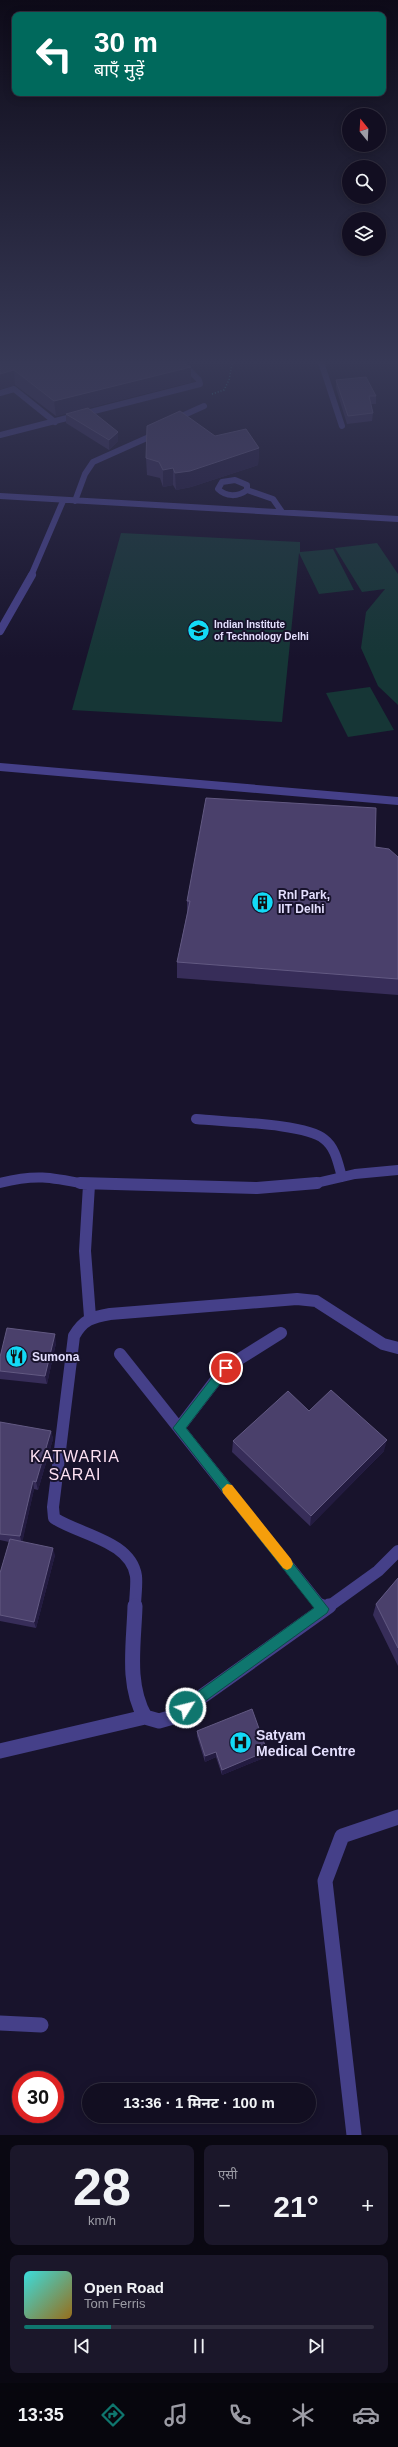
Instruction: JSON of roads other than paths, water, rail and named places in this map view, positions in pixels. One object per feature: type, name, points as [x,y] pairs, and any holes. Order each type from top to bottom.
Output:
[{"type":"street","points":[[75,501],[85,474],[93,462],[100,459]]},
{"type":"street","points":[[248,490],[273,499],[282,512]]},
{"type":"street","points":[[0,496],[398,520]]},
{"type":"street","points":[[0,631],[33,572],[63,500]]},
{"type":"street","points":[[0,767],[155,782],[398,801]]},
{"type":"street","points":[[196,1120],[308,1130],[322,1135],[329,1142],[342,1177]]},
{"type":"street","points":[[0,1183],[24,1177],[43,1176],[89,1185],[258,1188],[314,1184],[342,1177],[398,1170]]},
{"type":"street","points":[[89,1185],[84,1223],[84,1261],[90,1317]]},
{"type":"street","points":[[145,1717],[137,1703],[133,1679],[136,1576],[133,1563],[118,1547],[67,1529],[54,1518],[53,1507],[74,1336],[81,1323],[90,1317],[110,1314],[298,1299],[316,1301],[383,1344],[398,1348]]},
{"type":"street","points":[[179,1428],[226,1368],[281,1333]]},
{"type":"street","points":[[120,1354],[323,1609]]},
{"type":"street","points":[[0,1751],[145,1717],[158,1721],[174,1717],[378,1571],[398,1551]]},
{"type":"street","points":[[354,2135],[326,1881],[342,1836],[398,1817]]},
{"type":"street","points":[[0,2023],[40,2026]]},
{"type":"place","name":"Indian Institute of Technology Delhi","points":[[199,630]]},
{"type":"place","name":"RnI Park, IIT Delhi","points":[[263,902]]},
{"type":"place","name":"Sumona","points":[[16,1357]]},
{"type":"place","name":"Satyam Medical Centre","points":[[240,1743]]},
{"type":"district","name":"KATWARIA SARAI","points":[[75,1465]]}]
